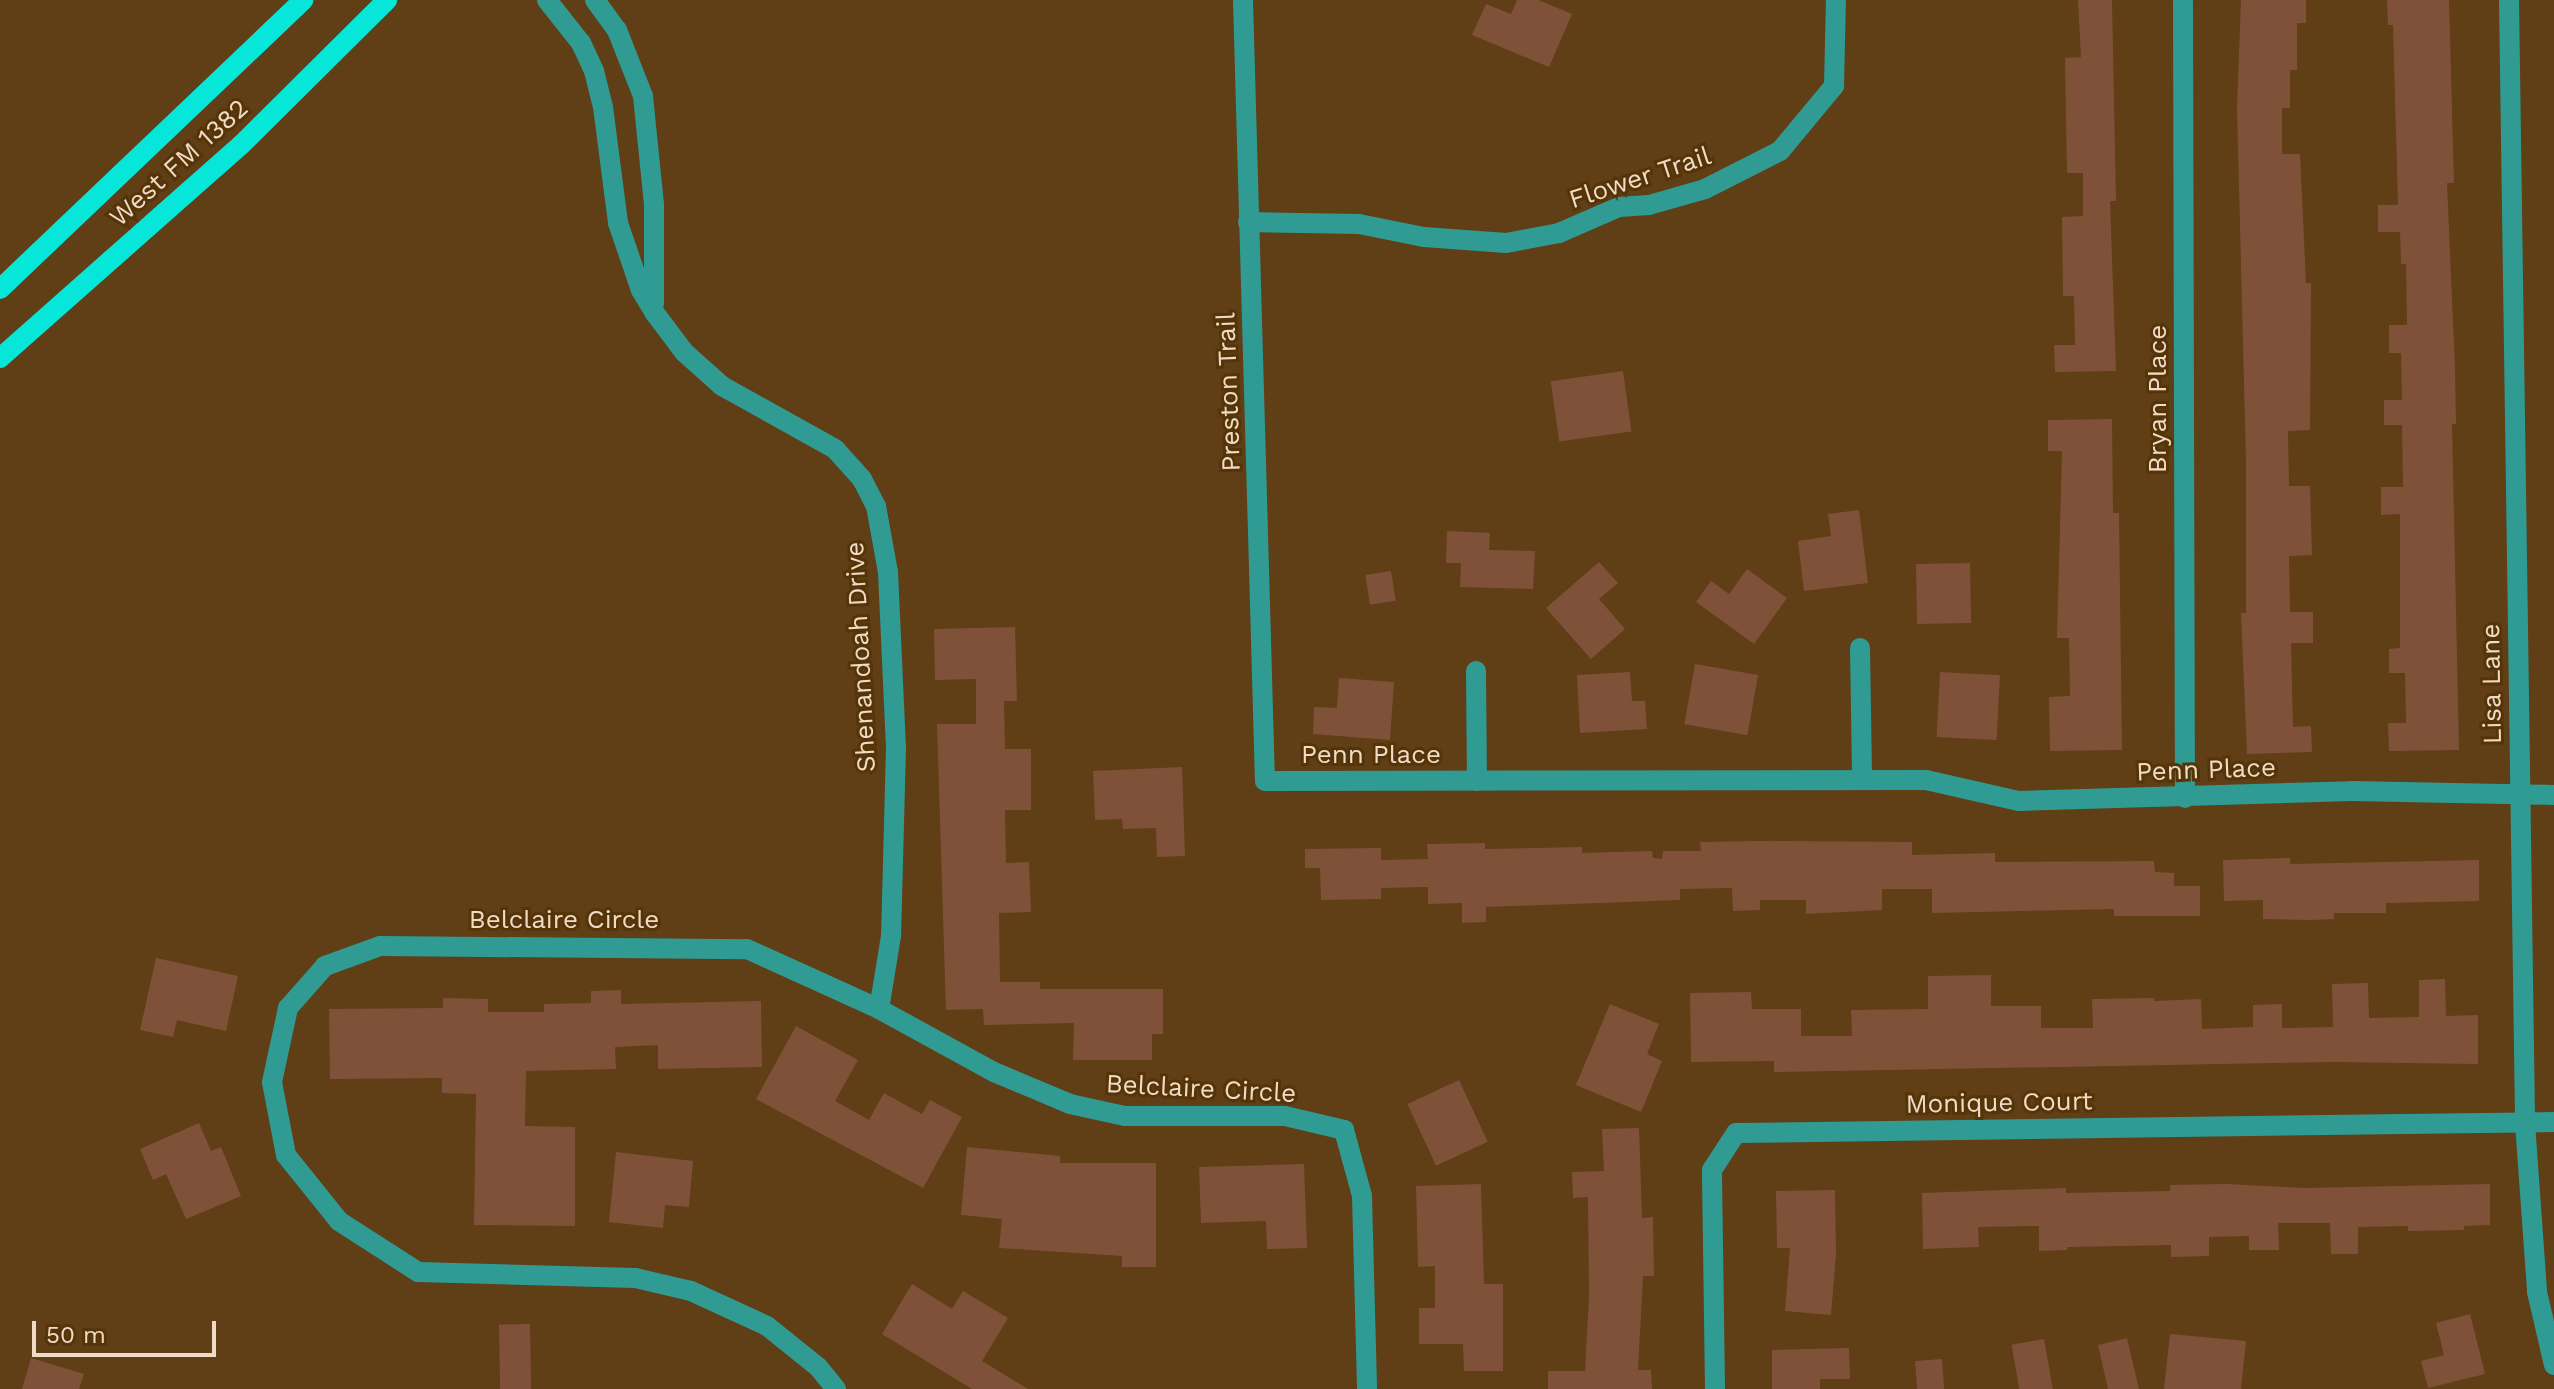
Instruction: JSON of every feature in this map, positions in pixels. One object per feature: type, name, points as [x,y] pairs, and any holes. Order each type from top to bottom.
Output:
[{"type":"main road","name":"West FM 1382","points":[[0,289],[304,0]]},
{"type":"main road","name":"West FM 1382","points":[[0,358],[241,145],[387,0]]},
{"type":"street","name":"Shenandoah Drive","points":[[547,0],[581,43],[594,71],[603,107],[618,223],[641,290],[654,312],[684,352],[722,386],[835,449],[862,479],[876,506],[888,572],[896,747],[891,936],[879,1009]]},
{"type":"street","points":[[595,0],[617,30],[643,96],[654,205],[654,312]]},
{"type":"street","name":"Preston Trail","points":[[1243,0],[1265,781]]},
{"type":"street","name":"Flower Trail","points":[[1248,222],[1359,224],[1424,237],[1506,243],[1559,233],[1619,207],[1649,205],[1705,189],[1780,151],[1834,86],[1836,0]]},
{"type":"street","name":"Bryan Place","points":[[2183,0],[2185,798]]},
{"type":"street","name":"Lisa Lane","points":[[2509,0],[2520,796],[2526,946],[2525,1123],[2537,1292],[2554,1365]]},
{"type":"street","points":[[1860,648],[1862,779]]},
{"type":"street","name":"Penn Place","points":[[1476,671],[1477,781]]},
{"type":"street","name":"Penn Place","points":[[1265,781],[1926,780],[2019,801],[2352,791],[2554,795]]},
{"type":"street","name":"Belclaire Circle","points":[[836,1389],[818,1367],[767,1326],[691,1291],[635,1278],[418,1272],[339,1221],[286,1155],[272,1082],[288,1008],[325,966],[380,946],[747,949],[879,1009],[994,1072],[1070,1104],[1125,1116],[1285,1116],[1344,1130],[1362,1196],[1367,1389]]},
{"type":"street","points":[[2525,1123],[2554,1122]]},
{"type":"street","name":"Monique Court","points":[[1715,1389],[1712,1170],[1736,1133],[2525,1123]]},
{"type":"building","points":[[1517,0],[1538,0],[1572,14],[1549,67],[1472,35],[1486,4],[1511,14]]},
{"type":"building","points":[[2078,0],[2112,0],[2116,201],[2110,201],[2116,371],[2055,372],[2054,345],[2075,345],[2074,296],[2063,296],[2062,217],[2083,216],[2083,173],[2067,173],[2065,58],[2081,57]]},
{"type":"building","points":[[2241,0],[2306,0],[2306,23],[2297,23],[2297,70],[2290,70],[2290,108],[2282,108],[2282,154],[2300,154],[2306,283],[2311,283],[2310,430],[2288,431],[2289,486],[2310,486],[2312,555],[2289,556],[2290,612],[2313,612],[2313,643],[2291,643],[2293,727],[2311,726],[2312,752],[2247,754],[2241,613],[2246,613],[2246,461],[2237,108]]},
{"type":"building","points":[[2387,0],[2449,0],[2454,183],[2447,183],[2455,368],[2456,424],[2452,424],[2459,750],[2389,751],[2388,723],[2406,723],[2405,673],[2389,673],[2389,649],[2400,648],[2400,514],[2381,515],[2381,487],[2403,487],[2402,425],[2384,425],[2384,400],[2402,400],[2401,353],[2389,353],[2389,325],[2407,325],[2406,264],[2401,264],[2400,232],[2378,232],[2378,205],[2398,205],[2393,25],[2388,25]]},
{"type":"building","points":[[1623,371],[1631,431],[1559,442],[1551,381]]},
{"type":"building","points":[[2112,419],[2113,513],[2119,513],[2122,750],[2050,751],[2049,697],[2070,696],[2069,638],[2057,638],[2062,451],[2048,451],[2048,420]]},
{"type":"building","points":[[1859,510],[1868,583],[1804,591],[1798,541],[1831,536],[1828,514]]},
{"type":"building","points":[[1447,531],[1490,533],[1489,550],[1535,551],[1533,589],[1460,587],[1461,563],[1446,563]]},
{"type":"building","points":[[1599,562],[1618,583],[1599,599],[1625,629],[1591,659],[1546,608]]},
{"type":"building","points":[[1970,563],[1971,623],[1917,624],[1916,564]]},
{"type":"building","points":[[1747,569],[1787,598],[1754,644],[1696,602],[1711,581],[1729,594]]},
{"type":"building","points":[[1391,571],[1396,601],[1370,605],[1365,575]]},
{"type":"building","points":[[1015,627],[1017,701],[1004,701],[1005,749],[1031,749],[1031,810],[1005,810],[1006,863],[1029,862],[1031,912],[999,913],[1000,982],[1040,982],[1040,989],[1163,989],[1163,1034],[1152,1034],[1152,1060],[1073,1060],[1074,1023],[984,1025],[983,1009],[946,1010],[937,724],[976,724],[976,679],[935,680],[934,629]]},
{"type":"building","points":[[1695,664],[1758,675],[1747,735],[1684,724]]},
{"type":"building","points":[[1630,672],[1632,701],[1645,701],[1647,729],[1580,733],[1577,675]]},
{"type":"building","points":[[1940,672],[2000,675],[1997,740],[1937,737]]},
{"type":"building","points":[[1339,678],[1394,682],[1390,740],[1313,734],[1314,707],[1337,708]]},
{"type":"building","points":[[1182,767],[1185,856],[1157,857],[1156,828],[1123,829],[1122,819],[1095,820],[1093,771]]},
{"type":"building","points":[[1700,842],[1912,842],[1912,855],[1995,853],[1995,862],[2154,861],[2155,872],[2174,873],[2174,886],[2200,886],[2200,916],[2114,916],[2114,909],[1932,913],[1932,889],[1882,889],[1882,910],[1806,914],[1806,900],[1760,900],[1760,910],[1733,911],[1732,888],[1680,889],[1680,900],[1486,907],[1486,922],[1462,923],[1462,903],[1428,904],[1428,887],[1381,888],[1381,899],[1321,900],[1320,868],[1305,868],[1305,849],[1381,848],[1381,860],[1428,859],[1427,844],[1485,843],[1485,849],[1582,847],[1582,853],[1652,851],[1653,858],[1662,859],[1663,851],[1701,851]]},
{"type":"building","points":[[2290,858],[2290,864],[2479,860],[2479,901],[2386,903],[2386,913],[2334,913],[2334,919],[2312,920],[2263,919],[2263,900],[2224,901],[2223,860]]},
{"type":"building","points":[[156,958],[238,976],[226,1031],[177,1020],[173,1037],[140,1030]]},
{"type":"building","points":[[1991,975],[1991,1006],[2041,1006],[2041,1028],[2093,1028],[2092,999],[2154,998],[2154,1001],[2201,999],[2202,1029],[2253,1027],[2253,1005],[2282,1004],[2282,1028],[2333,1027],[2332,984],[2368,983],[2369,1018],[2419,1017],[2419,980],[2445,979],[2446,1016],[2478,1015],[2478,1064],[2334,1062],[1774,1072],[1774,1061],[1691,1062],[1690,993],[1751,992],[1752,1009],[1801,1009],[1801,1036],[1852,1036],[1851,1010],[1928,1009],[1928,976]]},
{"type":"building","points":[[621,990],[621,1004],[761,1001],[762,1067],[658,1069],[658,1045],[615,1047],[616,1069],[526,1071],[525,1126],[575,1127],[575,1226],[474,1225],[476,1094],[442,1093],[442,1078],[330,1079],[329,1009],[443,1008],[443,998],[488,999],[488,1012],[544,1012],[544,1004],[591,1003],[591,991]]},
{"type":"building","points":[[1610,1004],[1659,1024],[1647,1054],[1662,1061],[1641,1112],[1576,1085]]},
{"type":"building","points":[[796,1026],[858,1060],[835,1101],[869,1120],[884,1093],[922,1114],[930,1100],[962,1117],[923,1188],[756,1099]]},
{"type":"building","points":[[1459,1080],[1488,1142],[1436,1166],[1407,1104]]},
{"type":"building","points":[[199,1123],[211,1151],[221,1147],[241,1196],[186,1219],[166,1174],[153,1180],[140,1149]]},
{"type":"building","points":[[1639,1128],[1642,1218],[1653,1217],[1654,1276],[1643,1276],[1638,1370],[1651,1370],[1652,1389],[1548,1389],[1548,1371],[1585,1371],[1589,1296],[1588,1197],[1573,1198],[1572,1172],[1604,1171],[1602,1129]]},
{"type":"building","points":[[967,1147],[1060,1156],[1060,1163],[1156,1163],[1156,1267],[1122,1267],[1122,1256],[999,1248],[1002,1219],[961,1215]]},
{"type":"building","points":[[616,1152],[693,1161],[689,1207],[665,1205],[663,1228],[609,1222]]},
{"type":"building","points":[[1304,1164],[1307,1248],[1267,1249],[1266,1221],[1201,1223],[1199,1167]]},
{"type":"building","points":[[1481,1184],[1484,1284],[1503,1284],[1503,1371],[1464,1371],[1463,1344],[1419,1344],[1419,1308],[1435,1308],[1435,1266],[1418,1267],[1416,1186]]},
{"type":"building","points":[[2490,1184],[2490,1225],[2464,1226],[2464,1230],[2408,1231],[2408,1226],[2358,1227],[2358,1254],[2331,1254],[2330,1223],[2278,1223],[2279,1250],[2249,1250],[2249,1236],[2209,1237],[2209,1256],[2171,1257],[2171,1245],[2067,1247],[2067,1250],[2039,1251],[2039,1226],[1978,1227],[1979,1247],[1923,1249],[1922,1193],[2066,1188],[2066,1193],[2170,1191],[2170,1185],[2305,1188]]},
{"type":"building","points":[[1835,1190],[1836,1254],[1831,1315],[1785,1311],[1790,1248],[1777,1248],[1776,1191]]},
{"type":"building","points":[[912,1284],[952,1309],[963,1291],[1008,1318],[982,1361],[1028,1389],[972,1389],[882,1334]]},
{"type":"building","points":[[2470,1314],[2485,1374],[2428,1388],[2421,1361],[2444,1355],[2436,1323]]},
{"type":"building","points":[[530,1324],[531,1389],[500,1389],[499,1325]]},
{"type":"building","points":[[2170,1334],[2246,1341],[2241,1389],[2164,1389]]},
{"type":"building","points":[[2127,1338],[2139,1389],[2108,1389],[2098,1345]]},
{"type":"building","points":[[2044,1339],[2053,1389],[2019,1389],[2012,1345]]},
{"type":"building","points":[[1849,1348],[1850,1379],[1820,1379],[1820,1389],[1772,1389],[1772,1350]]},
{"type":"building","points":[[31,1358],[84,1374],[79,1389],[22,1389]]},
{"type":"building","points":[[1942,1359],[1944,1389],[1917,1389],[1915,1361]]}]
